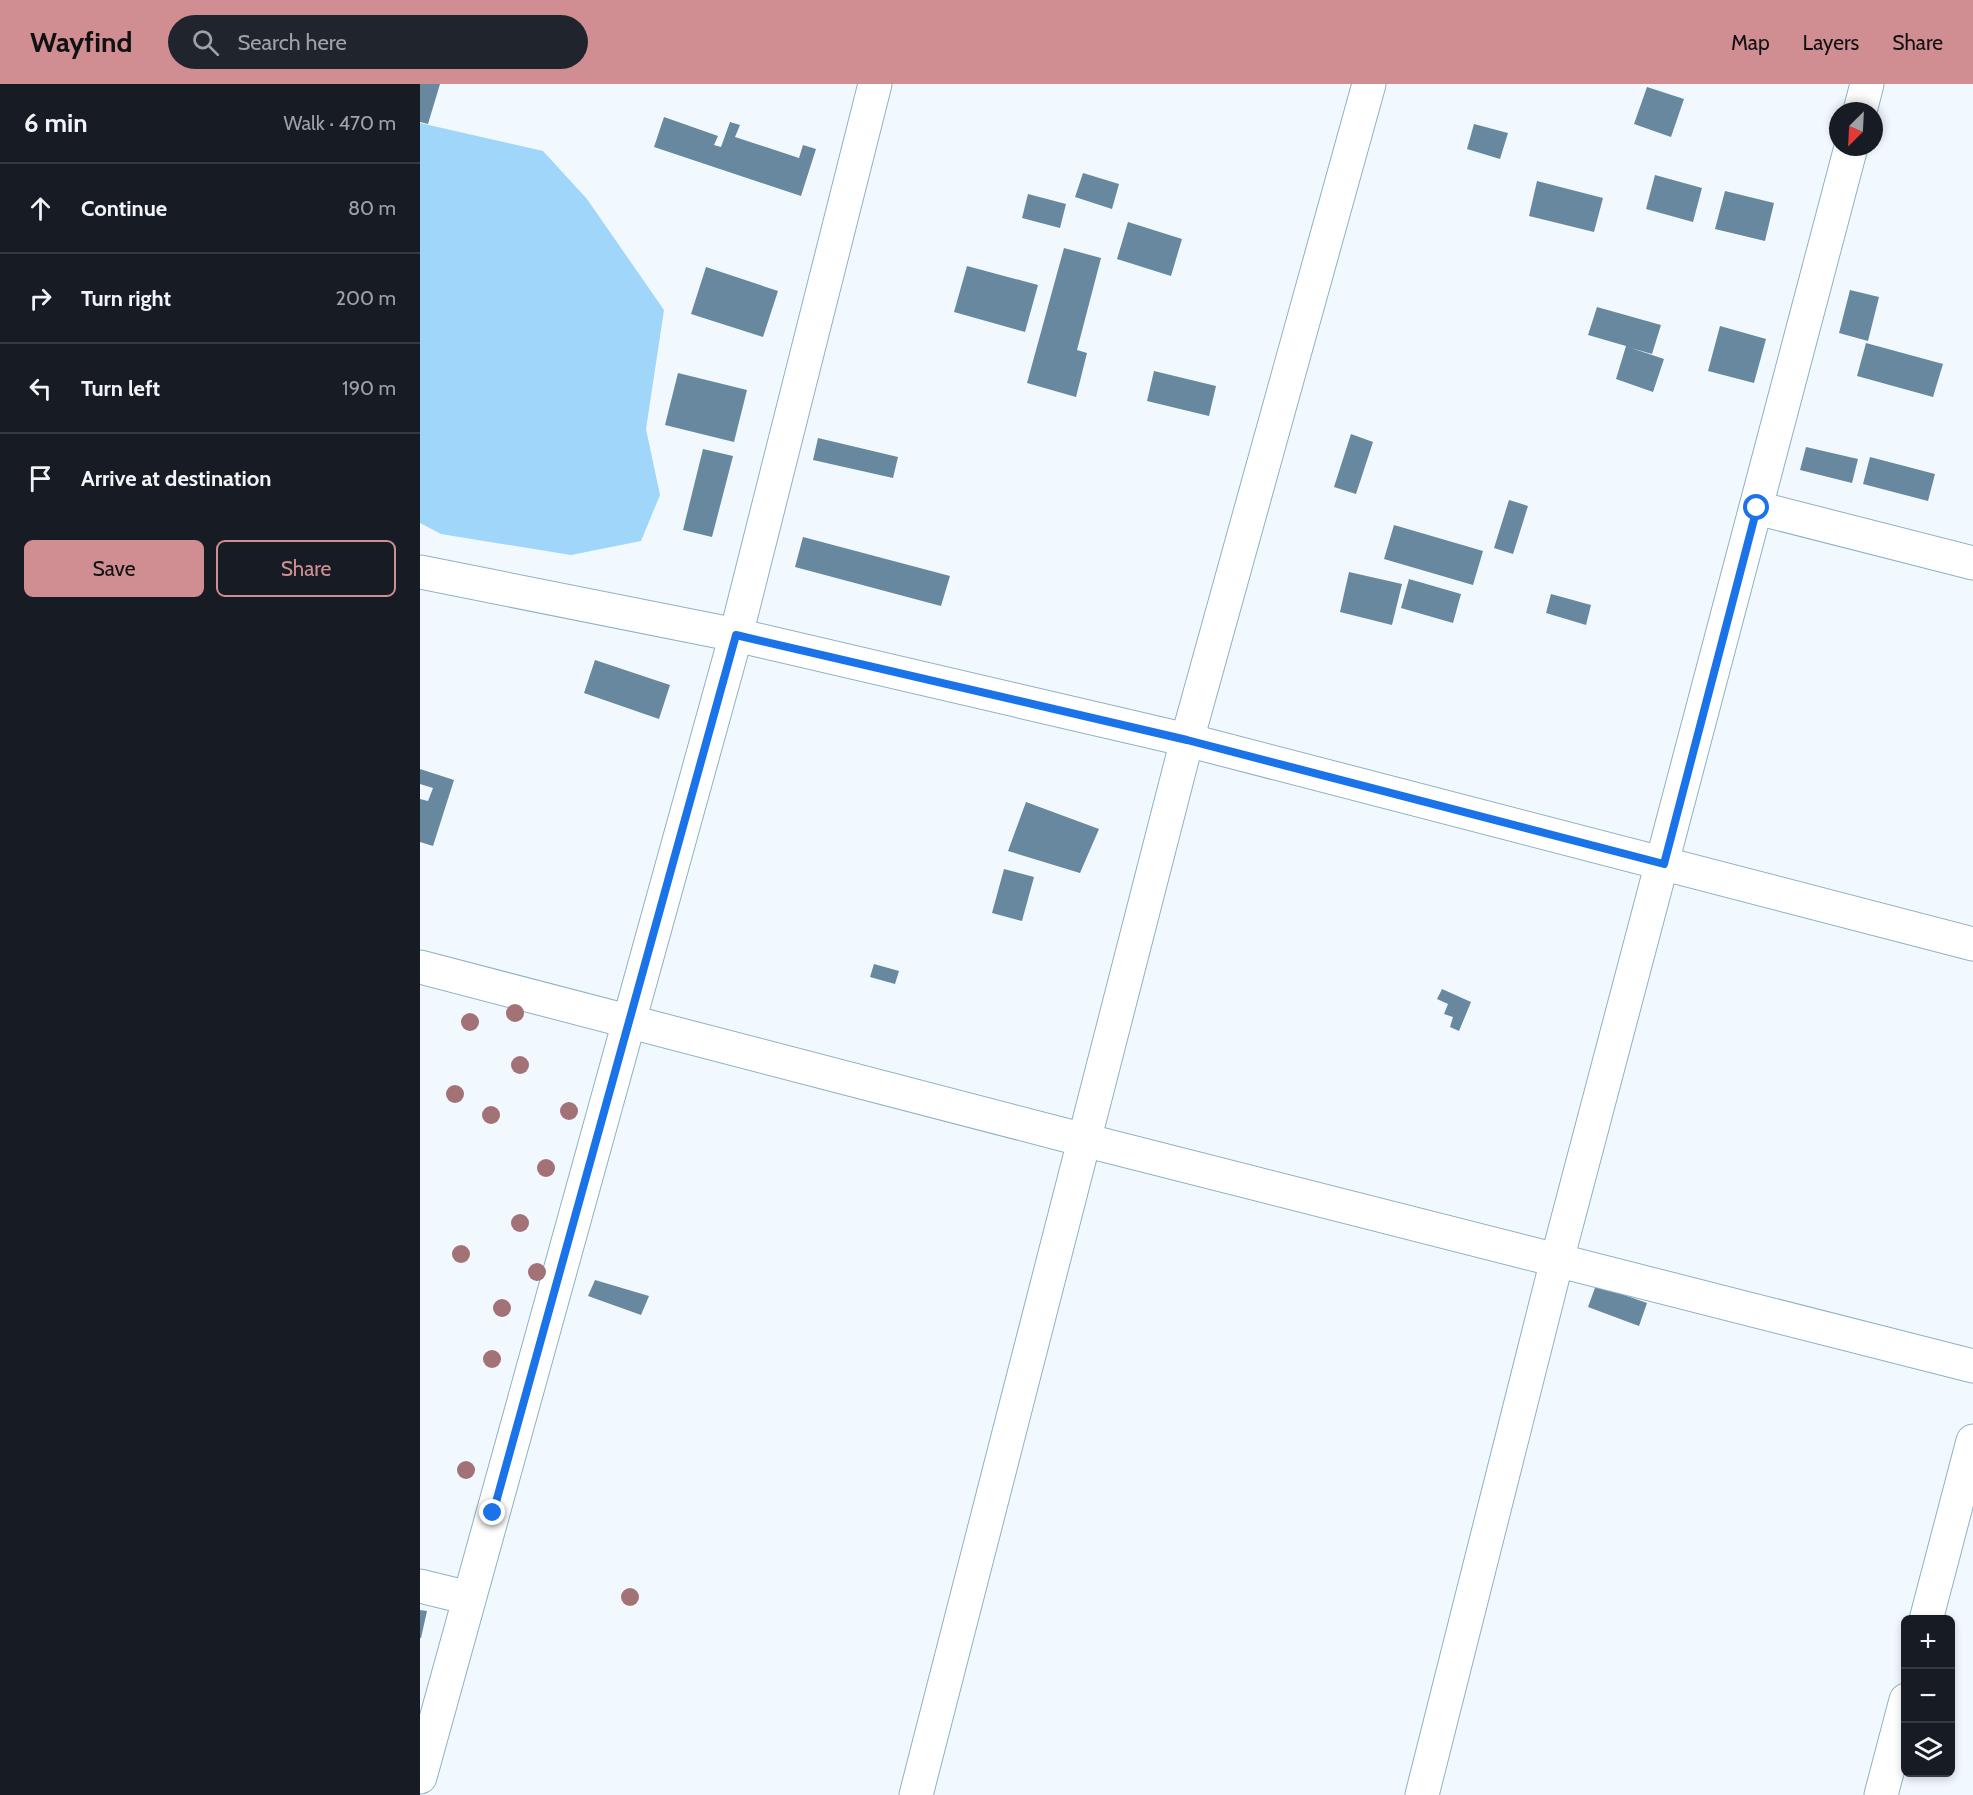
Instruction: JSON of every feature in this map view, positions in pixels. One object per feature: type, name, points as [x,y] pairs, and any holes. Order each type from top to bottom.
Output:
[{"type":"street","points":[[420,1777],[736,635],[875,84]]},
{"type":"street","points":[[916,1795],[1187,740],[1369,84]]},
{"type":"street","points":[[1863,102],[1868,84]]},
{"type":"street","points":[[1422,1795],[1557,1260],[1664,864],[1849,156]]},
{"type":"street","points":[[1757,508],[1973,563]]},
{"type":"street","points":[[420,572],[736,635],[1187,740],[1973,944]]},
{"type":"street","points":[[420,967],[1084,1140],[1973,1366]]},
{"type":"street","points":[[1927,1615],[1973,1441]]},
{"type":"street","points":[[420,1586],[469,1598]]},
{"type":"street","points":[[1881,1795],[1901,1716]]},
{"type":"water","points":[[420,123],[543,151],[587,199],[664,310],[646,429],[660,495],[641,541],[571,555],[441,534],[420,523]]},
{"type":"building","points":[[420,84],[440,84],[428,124],[420,122]]},
{"type":"building","points":[[1647,87],[1684,99],[1671,137],[1634,124]]},
{"type":"building","points":[[664,117],[718,136],[714,145],[721,147],[730,122],[740,125],[735,137],[799,158],[803,145],[816,149],[801,196],[654,147]]},
{"type":"building","points":[[1474,124],[1508,133],[1500,159],[1467,149]]},
{"type":"building","points":[[1083,173],[1119,184],[1112,209],[1075,197]]},
{"type":"building","points":[[1655,175],[1702,188],[1693,222],[1646,209]]},
{"type":"building","points":[[1537,181],[1603,198],[1594,232],[1529,216]]},
{"type":"building","points":[[1725,191],[1774,203],[1765,241],[1715,229]]},
{"type":"building","points":[[1028,194],[1066,204],[1060,228],[1022,218]]},
{"type":"building","points":[[1128,222],[1182,239],[1171,276],[1117,259]]},
{"type":"building","points":[[1064,248],[1101,258],[1077,350],[1087,353],[1076,397],[1027,383]]},
{"type":"building","points":[[967,266],[1038,285],[1025,332],[954,312]]},
{"type":"building","points":[[706,267],[778,291],[763,337],[691,314]]},
{"type":"building","points":[[1850,290],[1879,297],[1868,341],[1839,333]]},
{"type":"building","points":[[1597,307],[1661,325],[1652,354],[1631,348],[1664,359],[1653,392],[1616,379],[1626,346],[1588,335]]},
{"type":"building","points":[[1720,326],[1766,339],[1754,383],[1708,371]]},
{"type":"building","points":[[1866,343],[1943,364],[1933,397],[1857,376]]},
{"type":"building","points":[[1154,371],[1216,386],[1209,416],[1147,401]]},
{"type":"building","points":[[678,373],[747,390],[734,442],[665,425]]},
{"type":"building","points":[[1351,434],[1373,442],[1356,494],[1334,487]]},
{"type":"building","points":[[818,438],[898,457],[893,478],[813,460]]},
{"type":"building","points":[[1806,447],[1858,459],[1852,483],[1800,470]]},
{"type":"building","points":[[703,449],[733,456],[712,537],[683,530]]},
{"type":"building","points":[[1870,457],[1935,474],[1928,501],[1863,484]]},
{"type":"building","points":[[1509,500],[1528,506],[1513,554],[1494,548]]},
{"type":"building","points":[[1394,525],[1483,551],[1473,585],[1384,559]]},
{"type":"building","points":[[803,537],[950,576],[941,606],[795,567]]},
{"type":"building","points":[[1349,572],[1402,584],[1392,625],[1340,612]]},
{"type":"building","points":[[1409,579],[1461,594],[1453,623],[1401,608]]},
{"type":"building","points":[[1551,594],[1591,605],[1586,625],[1546,613]]},
{"type":"building","points":[[595,660],[670,685],[659,719],[584,693]]},
{"type":"building","points":[[420,769],[454,780],[433,846],[420,842],[420,799],[428,801],[433,788],[420,784]]},
{"type":"building","points":[[1026,802],[1099,829],[1080,873],[1008,851]]},
{"type":"building","points":[[1004,869],[1034,877],[1022,921],[992,913]]},
{"type":"building","points":[[874,964],[899,971],[895,984],[870,977]]},
{"type":"building","points":[[1442,989],[1471,1002],[1459,1031],[1450,1027],[1453,1017],[1444,1014],[1448,1004],[1437,999]]},
{"type":"building","points":[[595,1280],[649,1296],[641,1315],[588,1296]]},
{"type":"building","points":[[1596,1285],[1647,1303],[1639,1326],[1588,1307]]},
{"type":"building","points":[[420,1610],[427,1611],[421,1638],[420,1638]]},
{"type":"route","points":[[493,1513],[736,635],[1187,740],[1664,864],[1757,508]]}]
